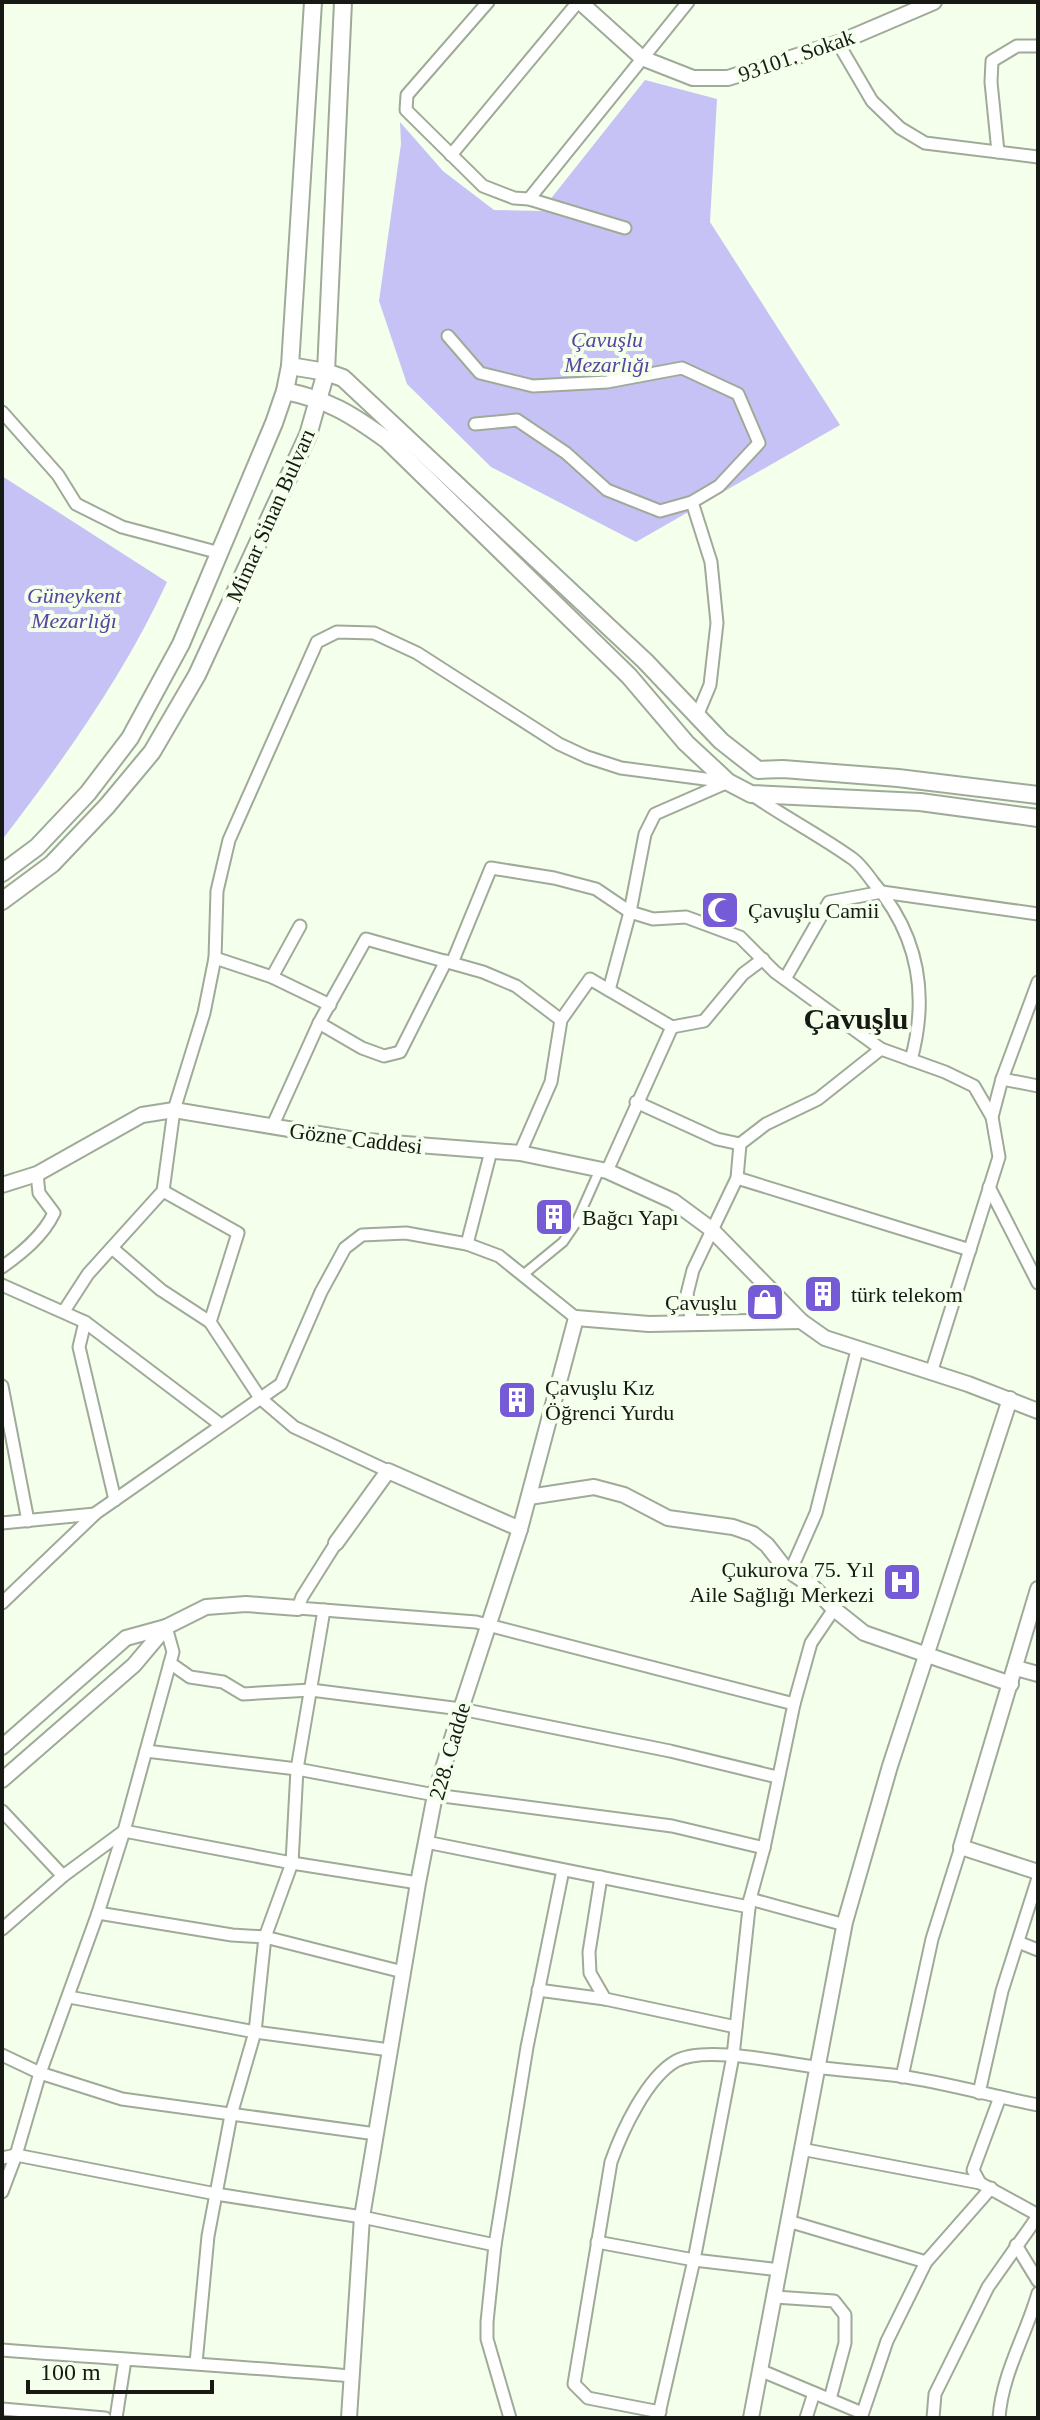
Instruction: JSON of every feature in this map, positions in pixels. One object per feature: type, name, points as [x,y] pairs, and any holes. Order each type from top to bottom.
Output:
[{"type":"main road","name":"Mimar Sinan Bulvarı","points":[[2,873],[37,847],[88,793],[130,738],[181,644],[274,423],[290,366],[313,2]]},
{"type":"main road","name":"Mimar Sinan Bulvarı","points":[[2,901],[52,864],[152,752],[197,675],[308,435],[326,372],[343,2]]},
{"type":"main road","points":[[290,366],[343,378],[645,661],[721,741],[758,770],[783,769],[898,778],[1038,795]]},
{"type":"main road","points":[[285,391],[317,397],[350,413],[387,440],[629,676],[686,743],[728,782],[751,794],[920,802],[1038,818]]},
{"type":"street","points":[[488,2],[407,95],[406,110],[483,186],[514,198],[529,199],[625,228]]},
{"type":"street","points":[[451,155],[581,2]]},
{"type":"street","name":"93101. Sokak","points":[[581,2],[642,58],[693,78],[728,78],[838,43],[934,2]]},
{"type":"street","points":[[529,199],[688,2]]},
{"type":"street","points":[[838,43],[872,101],[900,128],[925,143],[1038,157]]},
{"type":"street","points":[[998,152],[992,61],[1017,46],[1038,46]]},
{"type":"street","points":[[448,336],[480,373],[533,386],[607,382],[682,368],[738,394],[759,443],[719,486],[692,502],[660,511],[607,490],[566,453],[517,420],[475,424]]},
{"type":"street","points":[[2,412],[58,475],[76,504],[122,527],[220,553]]},
{"type":"street","points":[[692,502],[711,562],[717,623],[710,685],[697,716]]},
{"type":"street","points":[[64,1311],[88,1274],[163,1191],[174,1110],[204,1013],[215,958],[217,891],[229,840],[317,642],[337,632],[374,633],[417,653],[559,744],[587,757],[621,768],[728,782]]},
{"type":"street","points":[[609,990],[630,912],[645,834],[655,814],[728,782]]},
{"type":"street","points":[[751,794],[855,861],[892,903],[914,950],[920,1002],[919,1030],[911,1060]]},
{"type":"street","points":[[319,1023],[362,1048],[384,1056],[400,1052],[449,962],[491,868],[554,878],[596,889],[630,912],[653,919],[686,917],[740,937],[785,979],[881,1049],[974,1086],[992,1117],[999,1157],[931,1373]]},
{"type":"street","points":[[785,979],[829,902],[882,892],[1038,914]]},
{"type":"street","points":[[272,977],[300,926]]},
{"type":"street","points":[[272,1127],[319,1023],[366,939],[449,962],[516,986],[561,1020]]},
{"type":"street","points":[[215,958],[272,977],[330,1005]]},
{"type":"street","points":[[520,1153],[551,1082],[561,1020],[590,979],[672,1027],[704,1021],[743,974],[763,959]]},
{"type":"street","points":[[992,1117],[1002,1079],[1038,982]]},
{"type":"street","points":[[524,1274],[563,1242],[576,1223],[672,1027]]},
{"type":"street","points":[[692,1324],[687,1294],[693,1270],[737,1178],[740,1144],[766,1124],[818,1099],[881,1049]]},
{"type":"street","points":[[1002,1079],[1038,1086]]},
{"type":"street","points":[[636,1102],[717,1139],[740,1144]]},
{"type":"street","name":"Gözne Caddesi","points":[[2,1185],[37,1174],[142,1115],[174,1110],[355,1140],[520,1153],[604,1170],[673,1201],[711,1229],[801,1321],[825,1338],[1038,1411]]},
{"type":"street","points":[[467,1244],[491,1151]]},
{"type":"street","points":[[2,1267],[48,1226],[54,1213],[39,1193],[37,1174]]},
{"type":"street","points":[[737,1178],[970,1250]]},
{"type":"street","points":[[989,1187],[1038,1283]]},
{"type":"street","points":[[163,1191],[238,1233],[210,1322]]},
{"type":"street","points":[[2,1603],[96,1513],[281,1384],[321,1292],[345,1248],[362,1235],[406,1233],[467,1244],[499,1256],[576,1318],[612,1323],[801,1321]]},
{"type":"street","points":[[112,1248],[161,1290],[210,1322],[260,1398],[294,1427],[520,1529]]},
{"type":"street","points":[[2,1285],[85,1322],[221,1425]]},
{"type":"street","name":"228. Cadde","points":[[349,2418],[362,2217],[435,1795],[520,1529],[576,1318]]},
{"type":"street","points":[[85,1322],[79,1347],[115,1500]]},
{"type":"street","points":[[790,1572],[816,1513],[857,1350]]},
{"type":"street","points":[[2,1386],[28,1521]]},
{"type":"street","points":[[751,2418],[845,1925],[890,1766],[1010,1399]]},
{"type":"street","points":[[298,1608],[336,1543],[388,1471]]},
{"type":"street","points":[[529,1497],[594,1487],[624,1495],[668,1518],[733,1527],[753,1534],[790,1572],[813,1587],[864,1633],[1011,1684]]},
{"type":"street","points":[[2,1523],[96,1513]]},
{"type":"street","points":[[902,2077],[932,1939],[1038,1589]]},
{"type":"street","points":[[2,1747],[126,1638],[166,1627],[206,1607],[246,1604],[476,1622],[794,1704]]},
{"type":"street","points":[[834,1609],[811,1643],[749,1903],[733,2056],[694,2260],[659,2416],[588,2398],[574,2384],[611,2162],[622,2130],[654,2082],[676,2061],[692,2056],[733,2056],[902,2077],[1038,2105]]},
{"type":"street","points":[[196,2363],[208,2236],[231,2115],[255,2032],[265,1937],[292,1863],[297,1769],[324,1610]]},
{"type":"street","points":[[2,2192],[124,1831],[173,1652],[166,1627]]},
{"type":"street","points":[[2,1780],[134,1665],[166,1627]]},
{"type":"street","points":[[170,1663],[190,1677],[223,1682],[243,1694],[311,1690],[461,1709],[670,1751],[777,1777]]},
{"type":"street","points":[[1016,1668],[1038,1674]]},
{"type":"street","points":[[146,1751],[297,1769],[435,1795],[672,1826],[764,1848]]},
{"type":"street","points":[[2,1811],[63,1876]]},
{"type":"street","points":[[2,1929],[63,1876],[124,1831],[418,1883]]},
{"type":"street","points":[[426,1842],[749,1903],[845,1925]]},
{"type":"street","points":[[961,1847],[1038,1875],[1002,1991],[979,2093]]},
{"type":"street","points":[[510,2418],[487,2339],[495,2245],[538,1990],[563,1870]]},
{"type":"street","points":[[601,1877],[589,1952],[590,1973],[605,1999]]},
{"type":"street","points":[[98,1913],[232,1935],[265,1937],[403,1972]]},
{"type":"street","points":[[1018,1942],[1038,1950]]},
{"type":"street","points":[[538,1990],[605,1999],[736,2027]]},
{"type":"street","points":[[69,1997],[255,2032],[390,2050]]},
{"type":"street","points":[[2,2055],[40,2073],[122,2099],[376,2134]]},
{"type":"street","points":[[985,2186],[973,2170],[1000,2097]]},
{"type":"street","points":[[801,2149],[985,2186],[1038,2216],[988,2287],[935,2394],[933,2418]]},
{"type":"street","points":[[2,2158],[16,2155],[216,2194],[362,2217],[495,2245]]},
{"type":"street","points":[[762,2371],[862,2416],[887,2341],[926,2262],[985,2186]]},
{"type":"street","points":[[788,2221],[926,2262]]},
{"type":"street","points":[[597,2242],[694,2260],[780,2270]]},
{"type":"street","points":[[1016,2245],[1038,2281]]},
{"type":"street","points":[[999,2418],[1008,2374],[1030,2322],[1038,2293]]},
{"type":"street","points":[[775,2297],[834,2301],[845,2315],[845,2343],[830,2399]]},
{"type":"street","points":[[2,2350],[351,2376]]},
{"type":"street","points":[[116,2418],[125,2360]]},
{"type":"street","points":[[806,2418],[814,2393]]},
{"type":"street","points":[[2,2409],[105,2418]]},
{"type":"green space","name":"Çavuşlu Mezarlığı","points":[[645,80],[717,99],[710,222],[840,425],[636,542],[491,467],[407,384],[379,301],[401,144],[400,122],[443,171],[494,210],[541,211]]},
{"type":"green space","name":"Güneykent Mezarlığı","points":[[2,476],[167,582],[132,650],[92,716],[2,840]]},
{"type":"place","name":"Çavuşlu Camii","points":[[720,910]]},
{"type":"place","name":"Bağcı Yapı","points":[[554,1217]]},
{"type":"place","name":"türk telekom","points":[[823,1294]]},
{"type":"place","name":"Çavuşlu","points":[[765,1302]]},
{"type":"place","name":"Çavuşlu Kız Öğrenci Yurdu","points":[[517,1400]]},
{"type":"place","name":"Çukurova 75. Yıl Aile Sağlığı Merkezi","points":[[902,1582]]},
{"type":"district","name":"Çavuşlu","points":[[856,1019]]}]
